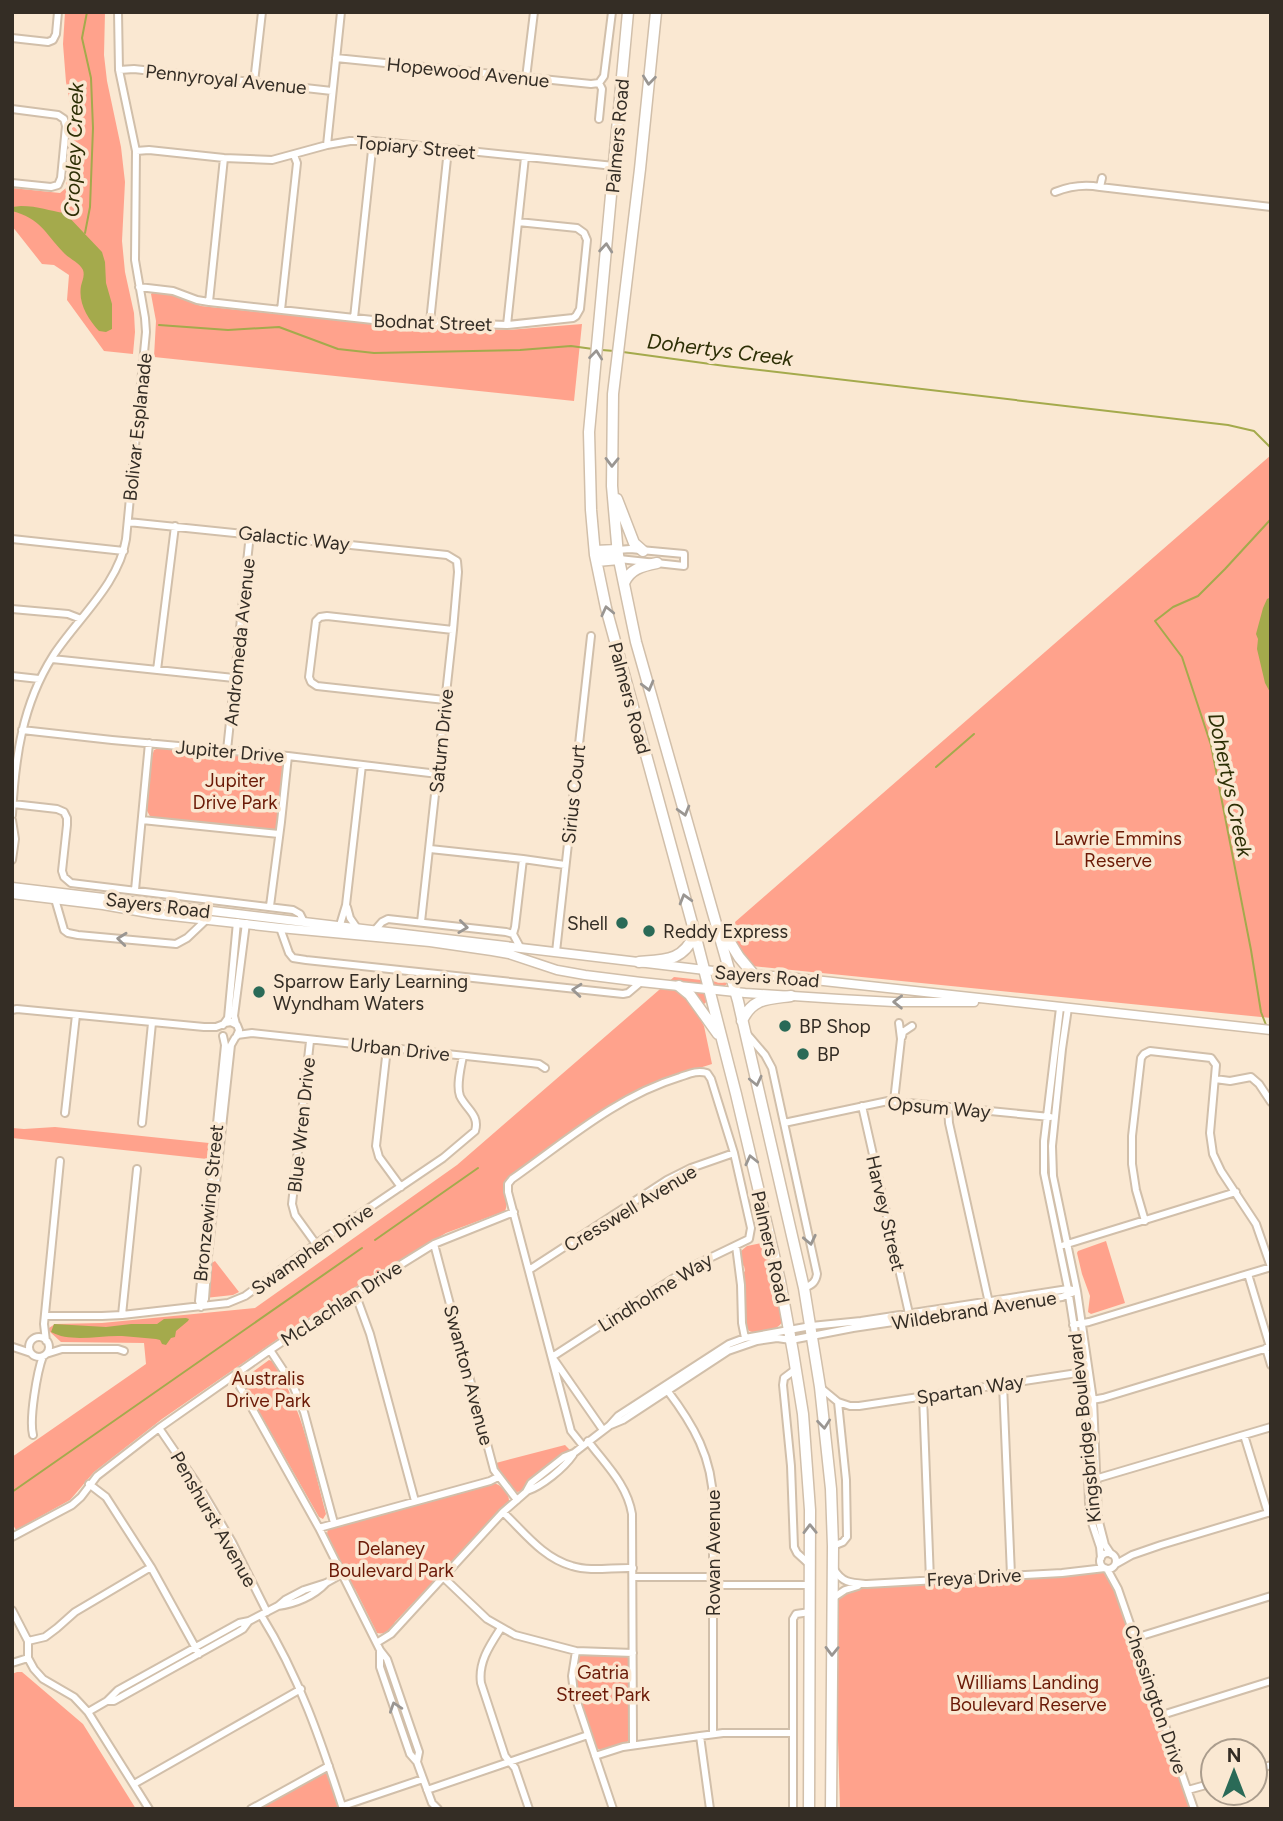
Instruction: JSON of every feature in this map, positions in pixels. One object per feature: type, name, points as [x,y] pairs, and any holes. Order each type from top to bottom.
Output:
[{"type":"highway","name":"Palmers Road","points":[[628,12],[589,432],[590,510],[609,621],[722,1040],[780,1281],[796,1368],[807,1455],[811,1565],[809,1809]]},
{"type":"highway","name":"Palmers Road","points":[[656,12],[613,394],[612,485],[618,554],[636,642],[735,991],[812,1331],[831,1489],[831,1809]]},
{"type":"highway","points":[[612,485],[634,543],[643,551]]},
{"type":"highway","points":[[596,556],[618,554]]},
{"type":"highway","points":[[623,584],[631,572],[643,565],[657,563]]},
{"type":"highway","points":[[714,917],[739,957],[754,975]]},
{"type":"highway","points":[[639,962],[667,960],[676,956],[685,951],[695,934]]},
{"type":"highway","points":[[679,986],[690,995],[722,1040]]},
{"type":"highway","points":[[743,1026],[747,1012],[755,1003],[791,996]]},
{"type":"main road","name":"Sayers Road","points":[[12,887],[242,919],[280,928],[357,928],[730,973],[1271,1030]]},
{"type":"main road","name":"Sayers Road","points":[[12,894],[55,899],[68,896],[154,914],[207,919],[304,922],[509,954],[557,970],[641,982],[879,1002],[1015,1003]]},
{"type":"street","points":[[12,38],[48,42],[52,40],[56,34],[58,12]]},
{"type":"street","name":"Bolivar Esplanade","points":[[12,860],[15,839],[12,818],[16,743],[28,705],[52,659],[115,573],[124,551],[128,522],[145,344],[145,318],[135,260],[136,151],[119,70],[118,12]]},
{"type":"street","points":[[254,82],[262,12]]},
{"type":"street","points":[[327,145],[341,12]]},
{"type":"street","points":[[526,78],[534,12]]},
{"type":"street","points":[[599,119],[602,89],[599,83],[604,76],[612,12]]},
{"type":"street","name":"Hopewood Avenue","points":[[336,58],[599,83]]},
{"type":"street","name":"Pennyroyal Avenue","points":[[119,70],[134,69],[332,91]]},
{"type":"street","points":[[12,109],[55,114],[64,119],[66,126],[58,185],[51,187],[12,183]]},
{"type":"street","points":[[354,318],[373,141]]},
{"type":"street","name":"Topiary Street","points":[[136,151],[272,160],[327,145],[373,141],[614,166]]},
{"type":"street","points":[[430,323],[449,149]]},
{"type":"street","points":[[281,310],[297,163],[294,155]]},
{"type":"street","points":[[507,325],[525,157]]},
{"type":"street","points":[[209,302],[224,158]]},
{"type":"street","points":[[1100,187],[1102,178]]},
{"type":"street","points":[[1055,192],[1077,186],[1100,187],[1243,199],[1271,207]]},
{"type":"street","name":"Bodnat Street","points":[[139,287],[173,290],[209,302],[382,321],[507,325],[576,316],[580,309],[587,240],[584,233],[577,228],[518,222]]},
{"type":"street","name":"Galactic Way","points":[[128,522],[447,555],[457,561]]},
{"type":"street","points":[[158,670],[175,526]]},
{"type":"street","name":"Andromeda Avenue","points":[[227,750],[250,534]]},
{"type":"street","points":[[12,539],[124,551]]},
{"type":"street","points":[[643,551],[684,554],[684,566],[618,554],[643,551]]},
{"type":"street","name":"Saturn Drive","points":[[421,922],[453,630],[457,561]]},
{"type":"street","points":[[12,609],[80,618]]},
{"type":"street","points":[[445,700],[320,687],[313,684],[309,677],[316,621],[322,616],[453,630]]},
{"type":"street","name":"Sirius Court","points":[[556,952],[591,636]]},
{"type":"street","points":[[52,659],[234,678]]},
{"type":"street","points":[[12,676],[40,679]]},
{"type":"street","name":"Jupiter Drive","points":[[22,730],[288,756],[438,774]]},
{"type":"street","points":[[135,890],[149,743]]},
{"type":"street","points":[[270,906],[288,756]]},
{"type":"street","points":[[340,929],[346,905],[362,765]]},
{"type":"street","name":"Sayers Road","points":[[13,804],[62,810],[65,813],[67,825],[62,872],[65,879],[71,883],[270,906],[297,911],[304,922]]},
{"type":"street","points":[[142,820],[279,834]]},
{"type":"street","points":[[430,849],[565,865]]},
{"type":"street","points":[[520,947],[513,934],[523,859]]},
{"type":"street","points":[[68,896],[78,884]]},
{"type":"street","name":"Sayers Road","points":[[55,899],[64,930],[68,933],[176,944],[187,938],[207,919]]},
{"type":"street","points":[[346,905],[357,928]]},
{"type":"street","points":[[222,1035],[221,1029],[228,1018],[242,919]]},
{"type":"street","points":[[204,1027],[229,1040],[236,1037],[239,1029],[234,1016],[242,919]]},
{"type":"street","name":"Sayers Road","points":[[375,930],[388,919],[513,934]]},
{"type":"street","name":"Sayers Road","points":[[280,928],[293,958],[306,960],[623,994],[641,982]]},
{"type":"street","points":[[14,1008],[204,1027],[216,1027],[231,1021],[236,1024]]},
{"type":"street","name":"Kingsbridge Boulevard","points":[[1064,1008],[1055,1042],[1043,1162],[1081,1373],[1091,1520],[1099,1541],[1101,1558]]},
{"type":"street","name":"Kingsbridge Boulevard","points":[[1064,1008],[1052,1163],[1056,1196],[1077,1291],[1093,1400],[1098,1518],[1105,1545],[1112,1554]]},
{"type":"street","points":[[65,1113],[76,1015]]},
{"type":"street","points":[[142,1124],[152,1023]]},
{"type":"street","points":[[894,1101],[901,1039],[899,1023]]},
{"type":"street","name":"Urban Drive","points":[[236,1024],[252,1033],[531,1063],[545,1068]]},
{"type":"street","name":"Palmers Road","points":[[743,1026],[771,1064],[817,1274],[817,1279],[811,1286],[804,1288]]},
{"type":"street","points":[[901,1039],[904,1032],[912,1026]]},
{"type":"street","name":"Urban Drive","points":[[236,1037],[252,1033]]},
{"type":"street","name":"Bronzewing Street","points":[[201,1307],[199,1301],[202,1261],[225,1045],[222,1035]]},
{"type":"street","name":"Bronzewing Street","points":[[201,1307],[205,1299],[230,1051],[236,1037]]},
{"type":"street","name":"Blue Wren Drive","points":[[310,1041],[292,1204],[295,1215],[316,1244]]},
{"type":"street","points":[[1055,1042],[1063,1042]]},
{"type":"street","points":[[387,1048],[376,1146],[377,1154],[401,1186]]},
{"type":"street","points":[[1073,1325],[1271,1267],[1256,1224],[1217,1164],[1211,1147],[1216,1065],[1211,1058],[1154,1051],[1144,1054],[1140,1062],[1131,1155],[1134,1182],[1145,1221]]},
{"type":"street","name":"Swamphen Drive","points":[[45,1316],[122,1315],[228,1303],[245,1296],[443,1158],[477,1130],[475,1117],[459,1093],[463,1056]]},
{"type":"street","points":[[633,1745],[633,1522],[629,1500],[622,1485],[571,1431],[508,1184],[625,1100],[655,1085],[697,1072],[705,1072],[710,1076],[734,1153]]},
{"type":"street","points":[[1215,1079],[1230,1081],[1251,1077],[1271,1102]]},
{"type":"street","name":"Opsum Way","points":[[784,1124],[894,1101],[1055,1118]]},
{"type":"street","name":"Harvey Street","points":[[862,1106],[909,1317]]},
{"type":"street","points":[[948,1107],[948,1124],[990,1305]]},
{"type":"street","name":"Lindholme Way","points":[[552,1357],[691,1267],[749,1239],[751,1228],[734,1153]]},
{"type":"street","name":"Cresswell Avenue","points":[[529,1270],[667,1180],[734,1153]]},
{"type":"street","points":[[33,1435],[39,1370],[48,1348],[44,1324],[60,1161]]},
{"type":"street","points":[[122,1315],[136,1169]]},
{"type":"street","points":[[1059,1247],[1236,1192]]},
{"type":"street","points":[[1048,1198],[1056,1196]]},
{"type":"street","name":"McLachlan Drive","points":[[12,1537],[72,1505],[97,1476],[159,1428],[355,1293],[434,1244],[513,1212]]},
{"type":"street","name":"Swanton Avenue","points":[[434,1244],[494,1470],[517,1500]]},
{"type":"street","points":[[736,1246],[746,1341]]},
{"type":"street","points":[[1248,1274],[1269,1347],[1271,1365]]},
{"type":"street","name":"Wildebrand Avenue","points":[[377,1642],[391,1634],[503,1512],[526,1492],[535,1489],[618,1416],[666,1388],[725,1346],[1077,1291]]},
{"type":"street","points":[[355,1293],[370,1334],[415,1501]]},
{"type":"street","points":[[39,1370],[31,1354],[32,1341],[44,1324]]},
{"type":"street","points":[[13,1347],[41,1338],[62,1349]]},
{"type":"street","points":[[13,1347],[38,1357],[62,1349],[124,1351]]},
{"type":"street","points":[[1084,1401],[1269,1347]]},
{"type":"street","points":[[270,1349],[293,1385],[304,1412],[334,1523]]},
{"type":"street","points":[[552,1357],[606,1428]]},
{"type":"street","points":[[796,1368],[782,1382],[791,1466],[794,1547],[811,1565]]},
{"type":"street","name":"Spartan Way","points":[[838,1402],[859,1406],[1089,1371]]},
{"type":"street","points":[[234,1376],[319,1528],[387,1659],[419,1752],[417,1762],[431,1806],[438,1809]]},
{"type":"street","points":[[559,1384],[568,1379]]},
{"type":"street","points":[[1003,1384],[1011,1575]]},
{"type":"street","points":[[820,1387],[838,1402]]},
{"type":"street","name":"Rowan Avenue","points":[[666,1388],[699,1438],[710,1470],[713,1493],[713,1734]]},
{"type":"street","points":[[923,1396],[930,1580]]},
{"type":"street","name":"Palmers Road","points":[[833,1546],[846,1540],[848,1532],[838,1402]]},
{"type":"street","name":"Spartan Way","points":[[841,1418],[847,1411],[859,1406]]},
{"type":"street","points":[[1086,1427],[1095,1427]]},
{"type":"street","points":[[1088,1480],[1271,1427]]},
{"type":"street","name":"Penshurst Avenue","points":[[159,1428],[202,1491],[232,1542],[301,1689],[343,1807]]},
{"type":"street","points":[[1132,1555],[1105,1554],[1101,1558],[1101,1565],[1106,1569],[1113,1568],[1132,1555],[1269,1512],[1244,1435]]},
{"type":"street","points":[[319,1528],[498,1477]]},
{"type":"street","points":[[89,1484],[106,1497],[151,1567],[197,1651]]},
{"type":"street","points":[[503,1512],[542,1551],[556,1560],[573,1567],[591,1569],[633,1568]]},
{"type":"street","points":[[1112,1554],[1116,1558],[1116,1564]]},
{"type":"street","name":"Freya Drive","points":[[1080,1570],[1101,1558]]},
{"type":"street","name":"Chessington Drive","points":[[1116,1564],[1118,1589]]},
{"type":"street","points":[[28,1641],[45,1637],[75,1612],[151,1567]]},
{"type":"street","name":"Freya Drive","points":[[833,1568],[845,1582],[867,1584]]},
{"type":"street","name":"Freya Drive","points":[[833,1598],[851,1587],[867,1584],[1106,1569]]},
{"type":"street","name":"Chessington Drive","points":[[1106,1569],[1118,1589],[1194,1809]]},
{"type":"street","points":[[88,1712],[107,1701],[118,1690],[197,1651],[239,1623],[249,1621],[278,1606],[288,1606],[317,1592],[342,1574]]},
{"type":"street","points":[[443,1577],[481,1614],[501,1628],[524,1638],[576,1651],[633,1653]]},
{"type":"street","points":[[633,1577],[810,1585]]},
{"type":"street","points":[[1135,1638],[1271,1596]]},
{"type":"street","points":[[12,1610],[28,1641],[28,1658],[34,1669],[43,1679],[74,1697],[88,1712],[149,1809]]},
{"type":"street","points":[[793,1809],[793,1619],[796,1614],[810,1612]]},
{"type":"street","points":[[501,1628],[483,1662],[480,1676],[505,1756],[515,1768],[529,1809]]},
{"type":"street","points":[[576,1651],[572,1672],[573,1687],[613,1809]]},
{"type":"street","points":[[12,1663],[28,1658]]},
{"type":"street","points":[[1162,1715],[1271,1681]]},
{"type":"street","points":[[134,1784],[301,1689]]},
{"type":"street","points":[[595,1756],[633,1745],[713,1734],[793,1733]]},
{"type":"street","points":[[427,1790],[588,1735]]},
{"type":"street","points":[[700,1736],[710,1809]]},
{"type":"street","points":[[251,1809],[329,1766]]},
{"type":"street","points":[[343,1807],[423,1779]]},
{"type":"street","points":[[1188,1790],[1199,1787]]},
{"type":"green space","points":[[65,12],[105,12],[104,55],[107,81],[121,147],[125,182],[122,241],[125,272],[134,313],[133,354],[104,351],[67,300],[69,275],[54,265],[42,264],[12,226],[12,188],[60,193],[66,188],[73,118],[66,82],[63,44]]},
{"type":"green space","points":[[151,294],[171,294],[201,306],[382,325],[507,330],[582,324],[574,401],[154,357],[156,321]]},
{"type":"green space","name":"Lawrie Emmins Reserve","points":[[1271,455],[1271,1018],[752,966],[727,929]]},
{"type":"green space","name":"Jupiter Drive Park","points":[[161,747],[281,761],[285,768],[279,825],[271,831],[151,818],[146,809],[152,756],[154,750]]},
{"type":"green space","points":[[674,977],[728,983],[696,1011],[704,1026],[712,1064],[658,1081],[621,1099],[506,1180],[505,1211],[446,1233],[337,1298],[162,1419],[94,1472],[70,1500],[16,1530],[12,1523],[12,1457],[146,1364],[144,1343],[61,1342],[49,1328],[55,1324],[102,1323],[255,1308],[457,1165]]},
{"type":"green space","points":[[55,1127],[209,1143],[207,1159],[12,1138],[12,1128]]},
{"type":"green space","points":[[1106,1241],[1125,1303],[1091,1314],[1088,1312],[1090,1296],[1077,1253]]},
{"type":"green space","points":[[766,1242],[783,1321],[773,1330],[753,1332],[745,1325],[745,1271],[741,1251],[747,1246]]},
{"type":"green space","points":[[215,1261],[239,1292],[205,1298],[207,1266]]},
{"type":"green space","name":"Australis Drive Park","points":[[269,1360],[283,1379],[299,1416],[326,1514],[323,1519],[319,1517],[242,1382]]},
{"type":"green space","points":[[565,1445],[571,1451],[562,1453],[531,1479],[522,1491],[513,1490],[502,1477],[496,1463]]},
{"type":"green space","name":"Delaney Boulevard Park","points":[[493,1483],[504,1490],[509,1502],[390,1629],[377,1633],[351,1586],[327,1534],[328,1528]]},
{"type":"green space","name":"Williams Landing Boulevard Reserve","points":[[1102,1571],[1108,1575],[1114,1589],[1190,1809],[840,1809],[834,1599],[855,1589],[1064,1576]]},
{"type":"green space","name":"Gatria Street Park","points":[[581,1655],[625,1655],[630,1659],[630,1739],[626,1743],[601,1750],[596,1748],[575,1685],[577,1659]]},
{"type":"green space","points":[[22,1672],[83,1724],[136,1809],[12,1809],[12,1674]]},
{"type":"green space","points":[[324,1772],[328,1775],[340,1809],[257,1809]]},
{"type":"shaded area","points":[[12,207],[65,213],[102,252],[112,304],[112,329],[99,331],[91,321],[81,299],[83,270],[36,222],[12,211]]},
{"type":"shaded area","points":[[1271,597],[1271,694],[1265,683],[1256,634],[1263,608]]},
{"type":"shaded area","points":[[186,1318],[188,1321],[166,1345],[156,1339],[122,1336],[76,1338],[51,1332],[54,1324],[106,1327],[157,1324],[164,1319]]},
{"type":"waterway","name":"Cropley Creek","points":[[85,233],[90,207],[93,128],[91,78],[82,38],[87,12]]},
{"type":"waterway","name":"Dohertys Creek","points":[[159,325],[228,330],[279,327],[338,349],[374,353],[520,350],[571,346],[593,349]]},
{"type":"waterway","name":"Dohertys Creek","points":[[602,350],[614,351]]},
{"type":"waterway","name":"Dohertys Creek","points":[[623,352],[1228,425],[1254,431],[1271,448]]},
{"type":"waterway","name":"Dohertys Creek","points":[[1266,1025],[1261,1012],[1211,745],[1182,657],[1155,621],[1173,607],[1198,596],[1271,519]]},
{"type":"waterway","points":[[936,767],[974,734]]},
{"type":"waterway","points":[[375,1240],[478,1168]]},
{"type":"waterway","points":[[12,1492],[362,1248]]},
{"type":"place","name":"Shell","points":[[622,923]]},
{"type":"place","name":"Reddy Express","points":[[649,931]]},
{"type":"place","name":"Sparrow Early Learning Wyndham Waters","points":[[259,992]]},
{"type":"place","name":"BP Shop","points":[[785,1026]]},
{"type":"place","name":"BP","points":[[803,1054]]}]
